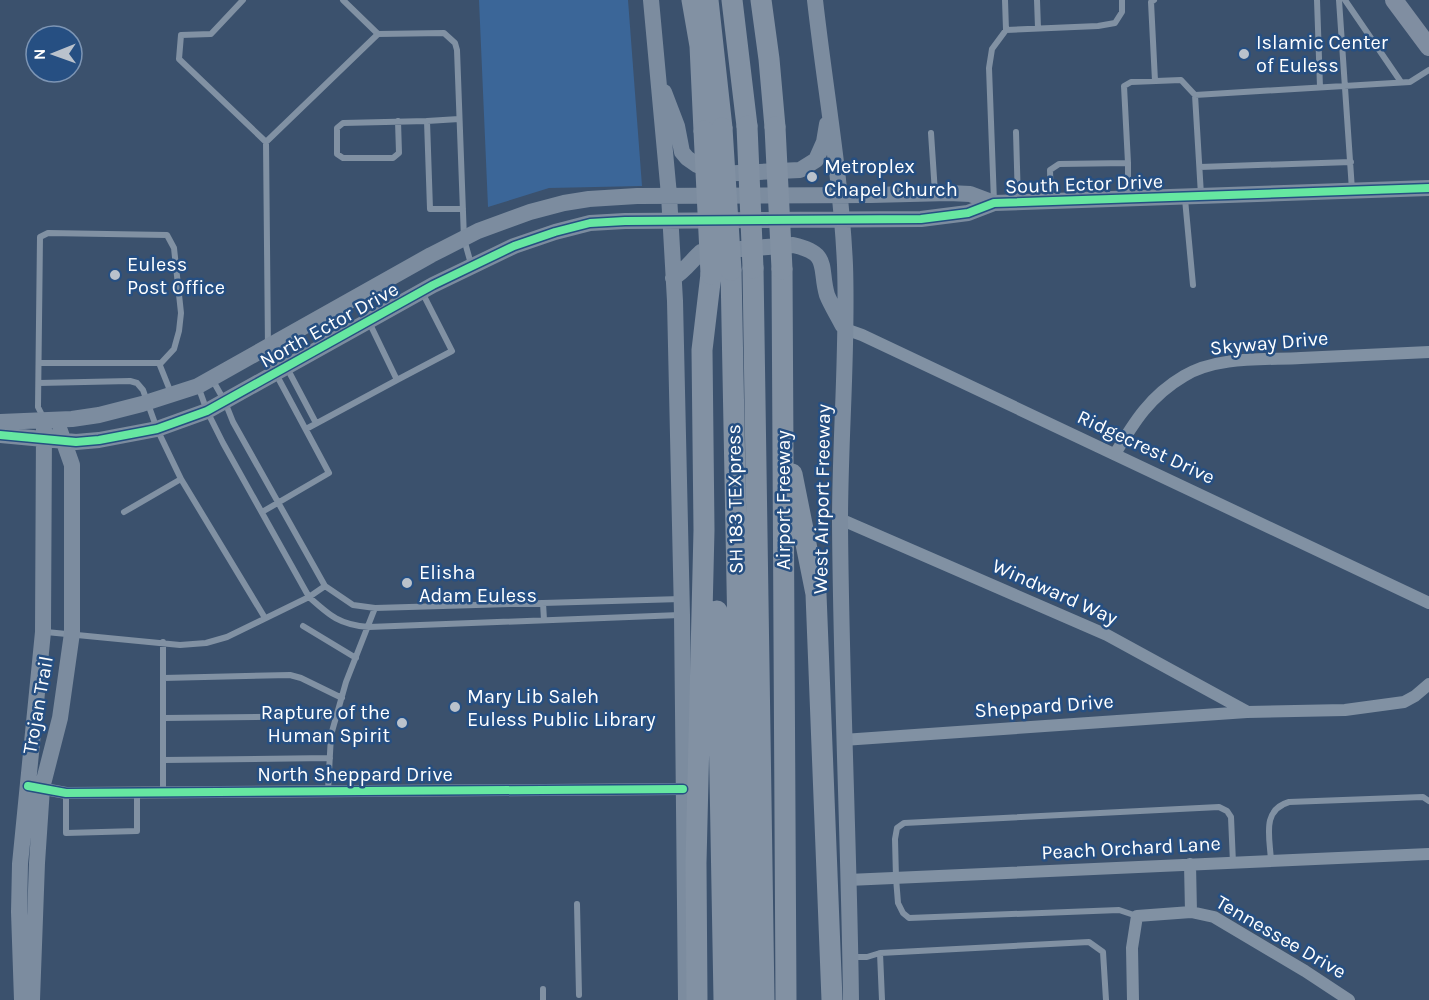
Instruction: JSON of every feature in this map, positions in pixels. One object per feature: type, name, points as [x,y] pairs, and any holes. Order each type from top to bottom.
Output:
[{"type":"highway","points":[[692,0],[713,129]]},
{"type":"highway","points":[[708,0],[721,272],[724,1000]]},
{"type":"highway","name":"SH 183 TEXpress","points":[[732,0],[747,126],[753,268],[764,1000]]},
{"type":"highway","name":"Airport Freeway","points":[[763,0],[775,127],[782,269],[786,1000]]},
{"type":"highway","points":[[697,1000],[696,863],[704,530],[702,350],[721,272]]},
{"type":"highway","name":"SH 183 TEXpress","points":[[721,272],[745,1000]]},
{"type":"highway","points":[[783,426],[816,594],[831,1000]]},
{"type":"main road","points":[[1394,0],[1429,46]]},
{"type":"street","points":[[651,0],[671,220],[676,313],[686,1000]]},
{"type":"street","name":"West Airport Freeway","points":[[815,0],[837,161],[845,267],[840,519],[843,740],[851,1000]]},
{"type":"street","points":[[656,72],[677,126],[682,152],[697,165],[718,174],[800,171],[816,160],[824,142],[829,111]]},
{"type":"street","name":"South Ector Drive","points":[[671,220],[921,219],[968,213],[994,203],[1429,188]]},
{"type":"street","name":"South Ector Drive","points":[[669,195],[935,193],[970,194],[994,203]]},
{"type":"street","name":"North Ector Drive","points":[[0,422],[99,416],[147,403],[205,382],[464,238],[530,212],[564,203],[637,195],[669,195]]},
{"type":"street","name":"North Ector Drive","points":[[0,435],[76,442],[157,429],[225,402],[422,292],[514,246],[581,225],[671,220]]},
{"type":"street","points":[[673,278],[684,271],[701,252],[793,245],[802,247],[817,254],[824,271],[827,294],[845,329]]},
{"type":"street","points":[[358,297],[369,322]]},
{"type":"street","name":"Ridgecrest Drive","points":[[845,329],[1429,603]]},
{"type":"street","name":"Skyway Drive","points":[[1115,454],[1147,405],[1169,386],[1197,370],[1234,361],[1429,352]]},
{"type":"street","name":"Trojan Trail","points":[[32,1000],[38,846],[35,787],[43,632],[44,439],[50,419]]},
{"type":"street","name":"Trojan Trail","points":[[22,1000],[19,923],[20,864],[35,787],[60,718],[72,633],[72,465],[63,440],[50,419]]},
{"type":"street","name":"Windward Way","points":[[840,519],[1107,635],[1247,712]]},
{"type":"street","name":"Sheppard Drive","points":[[843,740],[1247,712],[1345,710],[1404,702],[1429,684]]},
{"type":"street","name":"North Sheppard Drive","points":[[35,787],[66,793],[683,789]]},
{"type":"street","name":"Peach Orchard Lane","points":[[849,880],[1423,854]]},
{"type":"street","points":[[1133,1000],[1132,948],[1137,916],[1191,912],[1190,864]]},
{"type":"street","name":"Tennessee Drive","points":[[1191,912],[1214,917],[1349,1000]]},
{"type":"lane","points":[[243,0],[211,34],[181,35],[179,59],[266,142],[268,348],[316,423]]},
{"type":"lane","points":[[343,0],[378,34]]},
{"type":"lane","points":[[994,203],[989,68],[992,49],[1006,30],[1005,0]]},
{"type":"lane","points":[[1037,0],[1038,28]]},
{"type":"lane","points":[[1006,30],[1098,26],[1115,23],[1122,12],[1122,0]]},
{"type":"lane","points":[[1154,0],[1151,2],[1155,81]]},
{"type":"lane","points":[[1317,0],[1320,87]]},
{"type":"lane","points":[[1339,0],[1353,190]]},
{"type":"lane","points":[[1345,0],[1401,82]]},
{"type":"lane","points":[[266,142],[378,34],[444,33],[450,36],[457,50],[464,238],[472,267]]},
{"type":"lane","points":[[1195,95],[1410,82],[1429,70]]},
{"type":"lane","points":[[1128,199],[1124,86],[1131,82],[1181,80],[1195,95],[1200,167],[1193,196],[1193,285]]},
{"type":"lane","points":[[398,122],[399,153],[393,158],[343,158],[337,154],[337,128],[343,123],[459,119]]},
{"type":"lane","points":[[427,121],[430,209],[462,209]]},
{"type":"lane","points":[[1016,132],[1018,202]]},
{"type":"lane","points":[[931,133],[935,193]]},
{"type":"lane","points":[[1200,167],[1351,162]]},
{"type":"lane","points":[[1051,201],[1050,170],[1059,164],[1128,163]]},
{"type":"lane","points":[[39,363],[159,363],[174,349],[182,313],[174,248],[166,235],[48,233],[40,237],[38,407],[50,419]]},
{"type":"lane","points":[[306,429],[452,351],[422,292]]},
{"type":"lane","points":[[369,322],[397,380]]},
{"type":"lane","points":[[159,363],[172,394]]},
{"type":"lane","points":[[261,513],[329,473],[306,429],[281,371]]},
{"type":"lane","points":[[39,384],[130,381],[137,383],[143,390],[157,429],[181,479],[266,618]]},
{"type":"lane","points":[[205,382],[225,402],[233,422],[325,586],[353,605],[375,608],[543,603],[682,607]]},
{"type":"lane","points":[[205,382],[207,411],[309,597],[329,615],[350,626],[543,620],[682,607]]},
{"type":"lane","points":[[124,512],[181,479]]},
{"type":"lane","points":[[43,632],[180,645],[206,643],[227,637],[309,597],[325,586]]},
{"type":"lane","points":[[543,603],[543,620]]},
{"type":"lane","points":[[328,791],[331,735],[375,608]]},
{"type":"lane","points":[[303,626],[356,658]]},
{"type":"lane","points":[[163,642],[163,792]]},
{"type":"lane","points":[[163,678],[290,675],[342,698]]},
{"type":"lane","points":[[164,718],[337,716]]},
{"type":"lane","points":[[164,760],[330,758]]},
{"type":"lane","points":[[66,793],[66,832],[137,831],[137,792]]},
{"type":"lane","points":[[1271,861],[1270,817],[1280,805],[1289,802],[1422,796],[1429,801]]},
{"type":"lane","points":[[1137,916],[1119,910],[913,919],[903,913],[898,903],[895,839],[897,828],[904,823],[1219,807],[1227,811],[1231,817],[1233,863]]},
{"type":"lane","points":[[578,904],[579,995]]},
{"type":"lane","points":[[851,957],[867,957],[880,953],[1089,942],[1103,952],[1106,1000]]},
{"type":"lane","points":[[880,953],[882,1000]]},
{"type":"lane","points":[[543,989],[543,1000]]},
{"type":"shaded area","points":[[479,0],[628,0],[642,186],[549,188],[488,207]]},
{"type":"cycle path","points":[[0,435],[76,442],[157,429],[207,411],[433,285],[514,246],[590,223],[921,219],[968,213],[994,203],[1429,188]]},
{"type":"cycle path","points":[[28,786],[66,793],[683,789]]},
{"type":"place","name":"Islamic Center of Euless","points":[[1244,54]]},
{"type":"place","name":"Metroplex Chapel Church","points":[[812,177]]},
{"type":"place","name":"Euless Post Office","points":[[115,275]]},
{"type":"place","name":"Elisha Adam Euless","points":[[407,583]]},
{"type":"place","name":"Mary Lib Saleh Euless Public Library","points":[[455,707]]},
{"type":"place","name":"Rapture of the Human Spirit","points":[[402,723]]}]
